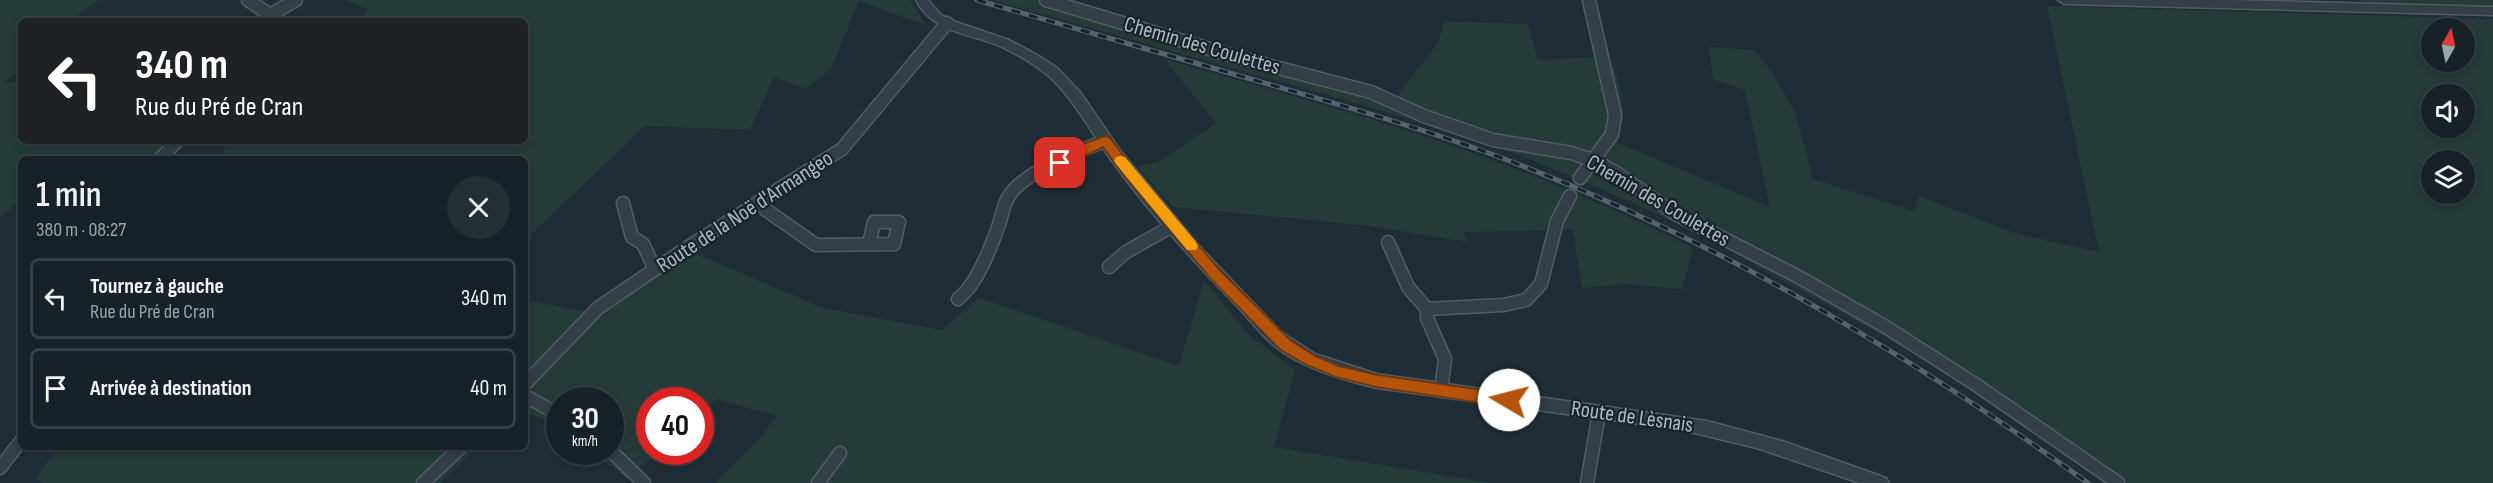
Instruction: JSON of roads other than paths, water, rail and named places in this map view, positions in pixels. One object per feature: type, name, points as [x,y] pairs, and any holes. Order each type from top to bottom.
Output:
[{"type":"street","points":[[248,0],[269,18],[296,0]]},
{"type":"street","name":"Route de Lèsnais","points":[[922,0],[929,13],[947,23],[1018,50],[1057,76],[1081,101],[1130,175],[1218,277],[1261,322],[1294,350],[1336,371],[1377,381],[1682,423],[1725,431],[1880,483]]},
{"type":"street","name":"Chemin des Coulettes","points":[[1046,0],[1255,62],[1371,92],[1424,116],[1492,140],[1570,153],[1593,160],[1617,173],[1672,213],[1797,276],[1933,356],[2118,483]]},
{"type":"street","points":[[1580,178],[1612,134],[1615,115],[1589,0]]},
{"type":"street","points":[[2064,0],[2493,11]]},
{"type":"street","name":"Route de la Noë d'Armangeo","points":[[528,381],[598,308],[842,150],[947,23]]},
{"type":"street","points":[[958,299],[967,292],[1012,191],[1030,177],[1090,146],[1106,141]]},
{"type":"street","points":[[163,156],[174,144]]},
{"type":"street","points":[[1427,309],[1444,305],[1516,304],[1530,299],[1544,276],[1556,222],[1570,196]]},
{"type":"street","points":[[623,202],[632,237],[643,244],[655,269]]},
{"type":"street","points":[[760,202],[766,210],[816,245],[869,244]]},
{"type":"street","points":[[1109,267],[1126,252],[1174,225]]},
{"type":"street","points":[[1388,242],[1399,271],[1416,300],[1427,309]]},
{"type":"street","points":[[1427,309],[1427,318],[1445,359],[1441,391]]},
{"type":"street","points":[[528,398],[546,407]]},
{"type":"street","points":[[1587,483],[1599,413]]},
{"type":"street","points":[[0,468],[18,445]]},
{"type":"street","points":[[423,483],[457,450]]},
{"type":"street","points":[[818,483],[840,453]]},
{"type":"street","points":[[624,464],[644,483]]},
{"type":"railway","points":[[977,0],[1404,125],[1494,155],[1573,187],[1651,221],[1802,299],[1947,387],[2088,483]]}]
